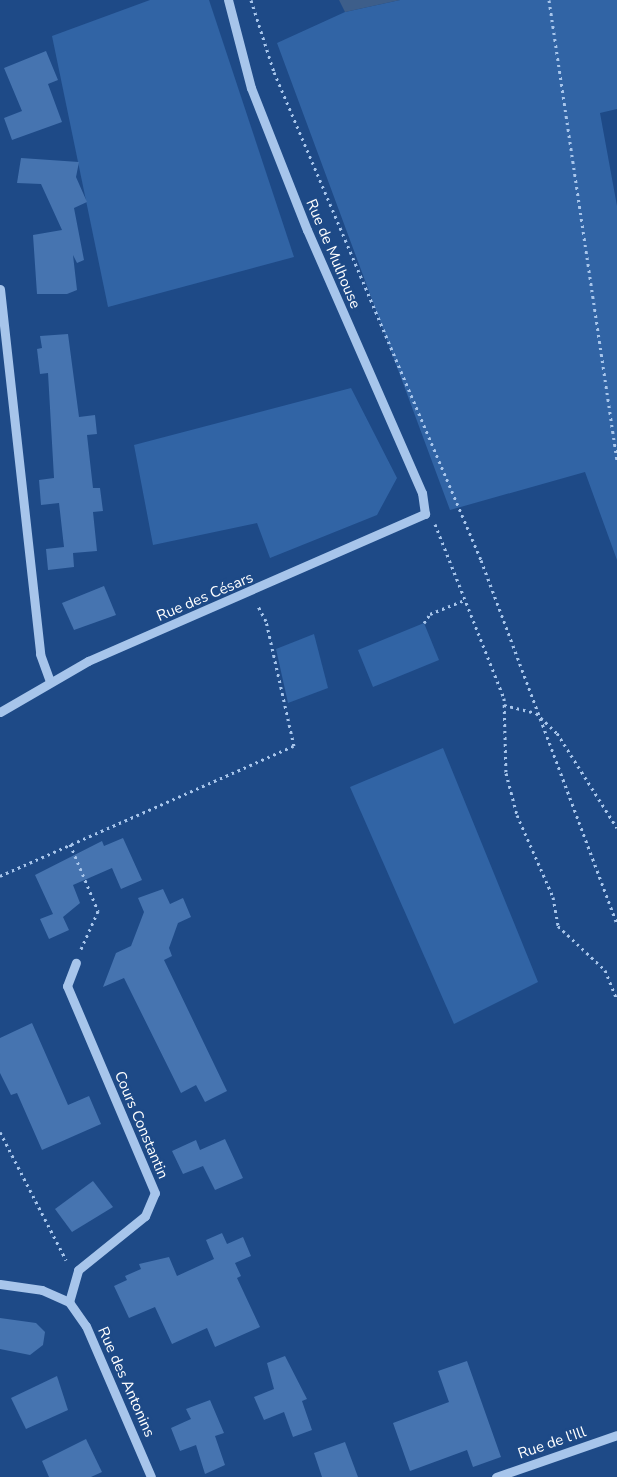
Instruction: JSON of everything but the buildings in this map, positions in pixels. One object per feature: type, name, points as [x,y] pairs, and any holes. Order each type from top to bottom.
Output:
[{"type":"street","name":"Rue de Mulhouse","points":[[228,0],[251,88],[308,230],[422,493],[425,514]]},
{"type":"street","points":[[0,288],[40,654],[50,681]]},
{"type":"street","name":"Rue des Césars","points":[[0,712],[50,681],[425,514]]},
{"type":"street","name":"Cours Constantin","points":[[76,963],[66,986],[155,1193],[145,1216],[78,1270]]},
{"type":"street","points":[[0,1284],[42,1290],[68,1302],[78,1270]]},
{"type":"street","name":"Rue des Antonins","points":[[68,1302],[86,1326],[151,1477]]},
{"type":"street","name":"Rue de l'Ill","points":[[496,1477],[617,1435]]},
{"type":"path","points":[[251,0],[274,72],[435,446],[617,924]]},
{"type":"path","points":[[549,0],[617,461]]},
{"type":"path","points":[[425,514],[444,541],[504,705],[506,773],[517,814],[553,897],[558,926],[605,970],[617,999]]},
{"type":"path","points":[[0,876],[294,746],[266,621],[251,593]]},
{"type":"path","points":[[424,623],[430,614],[464,600]]},
{"type":"path","points":[[504,705],[536,712],[586,773],[617,828]]},
{"type":"path","points":[[70,844],[98,910],[76,963]]},
{"type":"path","points":[[0,1132],[60,1255],[78,1270]]},
{"type":"shaded area","points":[[150,0],[209,0],[294,257],[108,307],[52,36]]},
{"type":"shaded area","points":[[339,0],[400,0],[345,12]]},
{"type":"shaded area","points":[[400,0],[617,0],[617,109],[600,113],[617,206],[617,560],[585,472],[450,510],[277,43],[345,12]]},
{"type":"shaded area","points":[[351,388],[397,478],[377,515],[270,558],[257,523],[153,545],[134,445]]},
{"type":"shaded area","points":[[424,623],[439,660],[373,687],[358,650]]},
{"type":"shaded area","points":[[314,634],[328,688],[288,703],[276,649]]},
{"type":"shaded area","points":[[443,748],[538,982],[454,1024],[350,787]]}]
